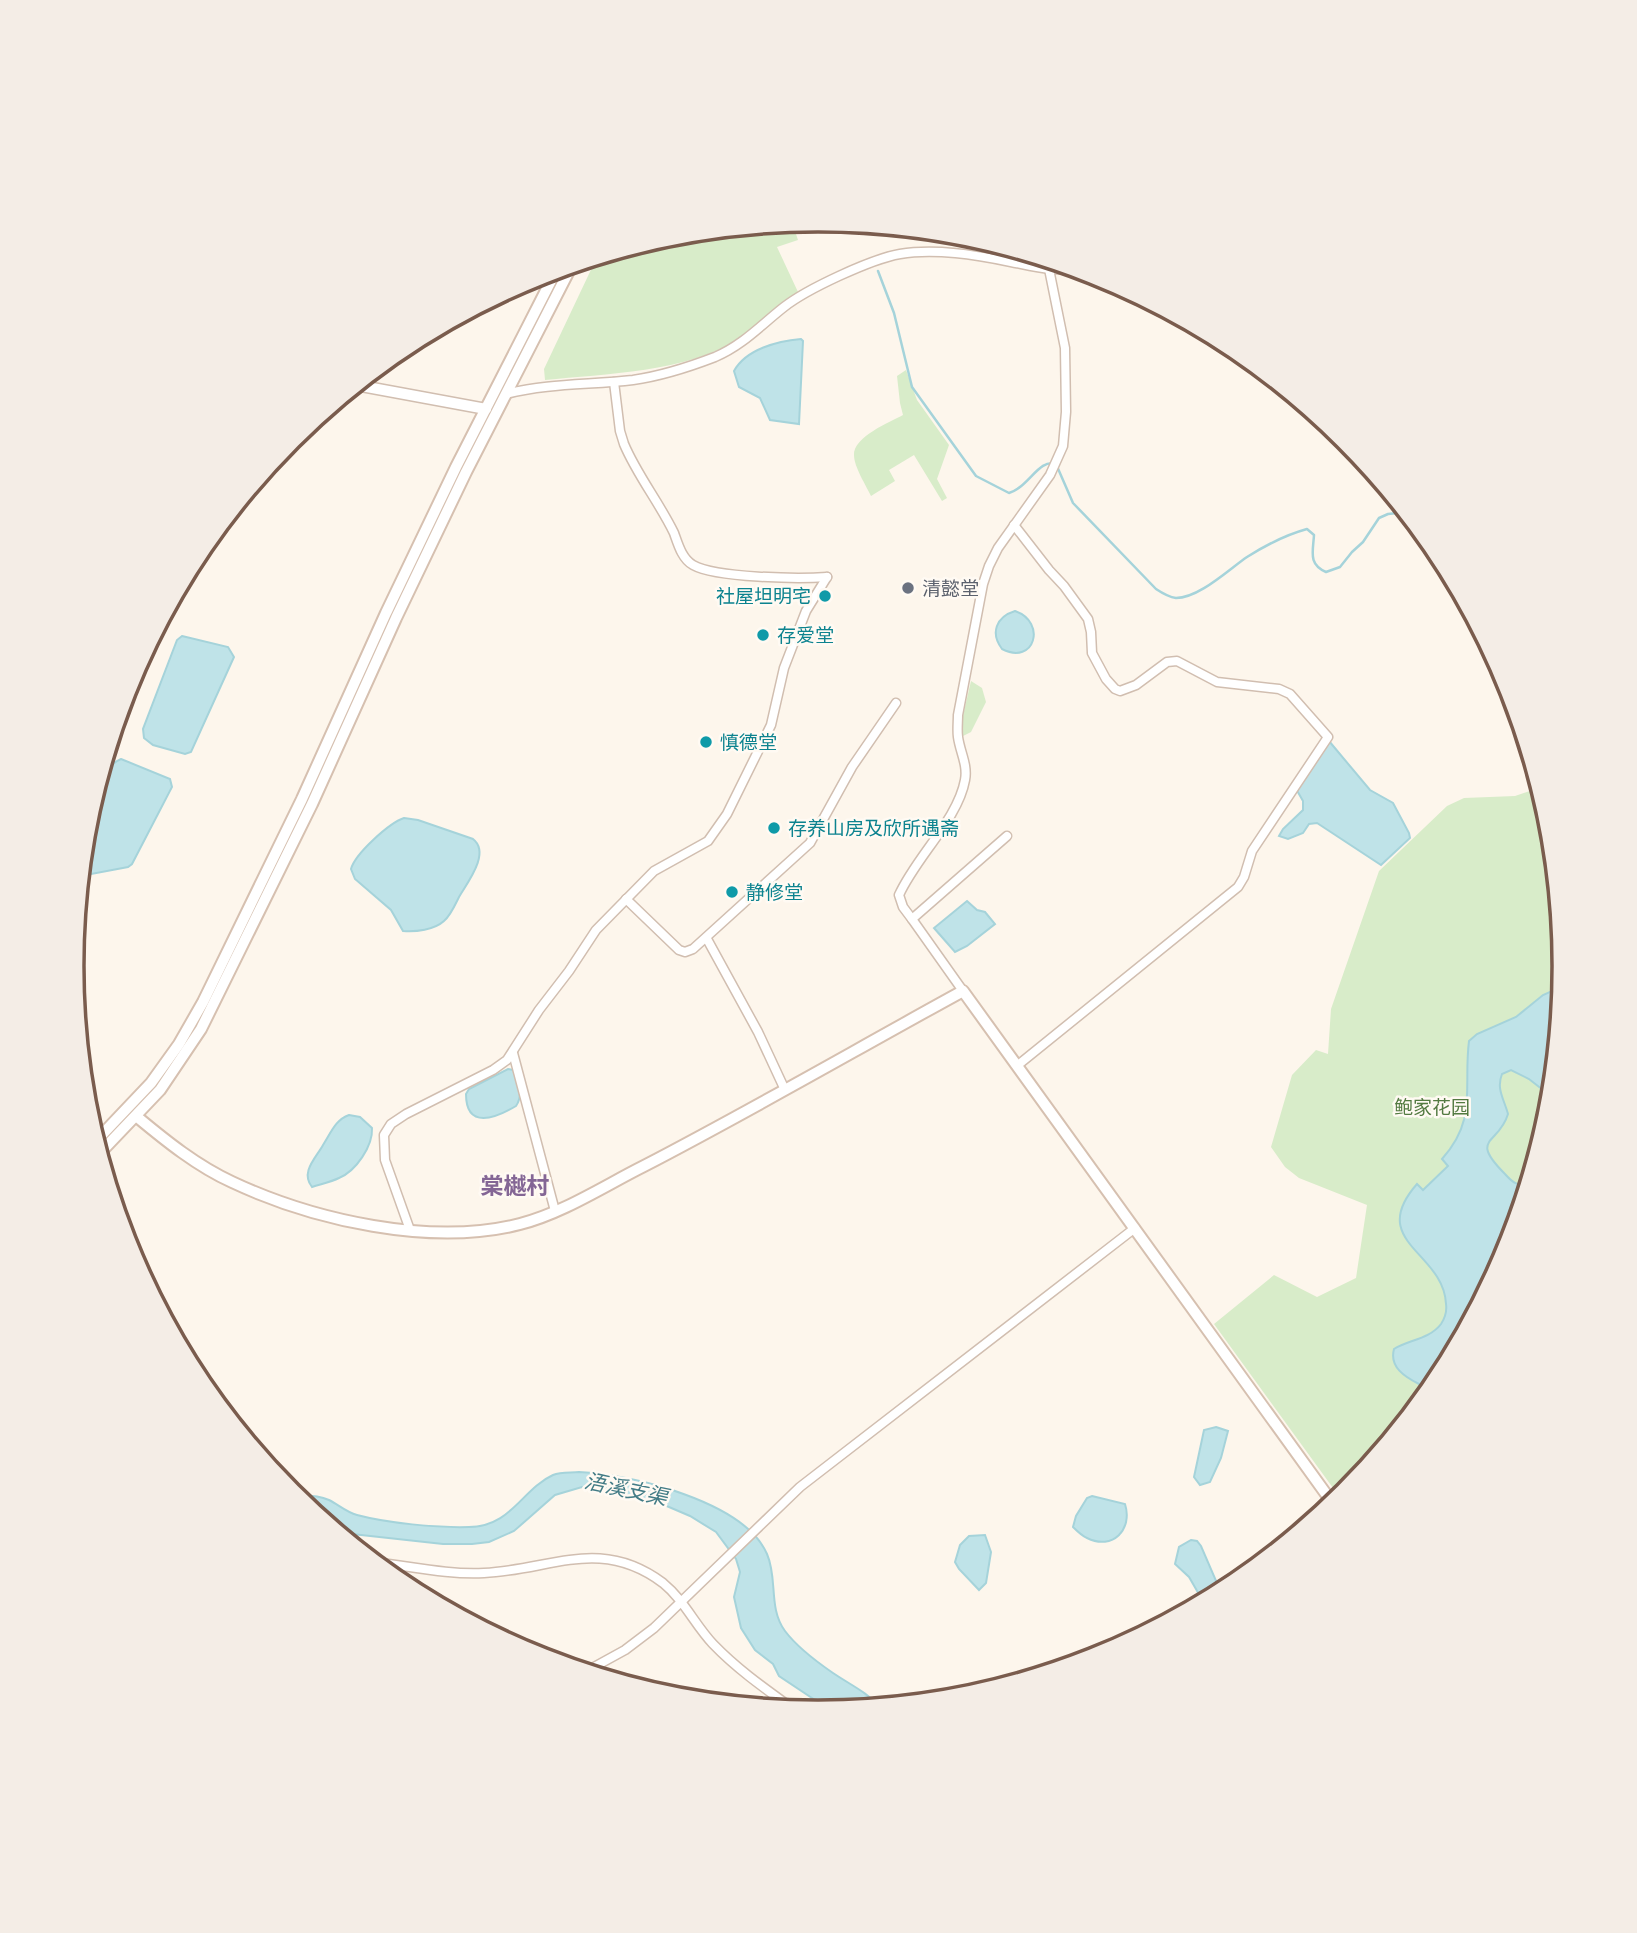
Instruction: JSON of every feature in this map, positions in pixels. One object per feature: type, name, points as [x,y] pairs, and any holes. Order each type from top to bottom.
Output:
[{"type":"main road","points":[[106,1146],[175,1070],[212,1007],[312,804],[396,618],[566,277]]},
{"type":"main road","points":[[103,1133],[151,1083],[179,1044],[203,1002],[302,799],[386,613],[550,283]]},
{"type":"main road","points":[[136,1116],[198,1163],[254,1191],[331,1216],[410,1230],[492,1230],[520,1224],[555,1211],[687,1144],[963,991],[1327,1496]]},
{"type":"street","points":[[506,394],[551,385],[614,382],[672,371],[725,352],[755,333],[800,296],[890,256],[936,253],[983,257],[1048,269]]},
{"type":"street","points":[[963,991],[903,907],[899,895],[907,877],[953,810],[962,792],[966,767],[958,735],[958,715],[983,584],[998,548],[1050,475],[1061,454],[1065,437],[1065,348],[1049,269]]},
{"type":"street","points":[[410,1230],[385,1160],[384,1135],[393,1122],[508,1060],[539,1010],[596,930],[654,871],[708,841],[727,814],[771,725],[784,668],[806,611],[827,577],[719,573],[695,566],[687,560],[624,444],[614,382]]},
{"type":"street","points":[[367,387],[486,409]]},
{"type":"street","points":[[1014,525],[1088,619],[1092,653],[1106,679],[1117,691],[1136,685],[1167,663],[1177,661],[1217,682],[1279,689],[1290,694],[1328,737],[1252,851],[1238,887],[1017,1065]]},
{"type":"street","points":[[626,899],[679,950],[688,951],[707,939],[810,843],[852,766],[896,703]]},
{"type":"street","points":[[912,919],[1007,836]]},
{"type":"street","points":[[707,939],[758,1032],[785,1090]]},
{"type":"street","points":[[513,1053],[555,1211]]},
{"type":"street","points":[[595,1666],[640,1639],[682,1602],[765,1520],[822,1470],[1135,1228]]},
{"type":"street","points":[[392,1564],[482,1574],[576,1558],[599,1557],[619,1561],[663,1583],[682,1602],[696,1625],[728,1659],[781,1699]]},
{"type":"green space","points":[[796,233],[798,240],[777,247],[798,292],[739,339],[695,358],[645,370],[545,380],[544,369],[592,268],[675,246],[723,238]]},
{"type":"green space","points":[[906,370],[917,400],[949,445],[937,479],[947,498],[942,501],[914,455],[889,470],[895,481],[871,496],[855,460],[855,448],[859,442],[903,415],[897,376]]},
{"type":"green space","points":[[971,681],[982,688],[986,702],[971,732],[963,736],[962,720]]},
{"type":"green space","name":"鲍家花园","points":[[1531,790],[1539,823],[1547,871],[1553,966],[1547,1062],[1528,1157],[1497,1248],[1455,1334],[1401,1414],[1334,1490],[1214,1324],[1274,1275],[1317,1297],[1356,1278],[1367,1205],[1299,1178],[1285,1167],[1271,1147],[1292,1075],[1316,1050],[1328,1054],[1331,1009],[1379,871],[1447,806],[1464,798],[1515,796]]},
{"type":"water","points":[[801,339],[799,424],[770,420],[760,398],[739,387],[734,371],[739,363],[754,352],[773,344]]},
{"type":"water","points":[[1015,611],[1025,616],[1034,632],[1029,647],[1022,652],[1013,653],[1002,649],[996,632],[999,621]]},
{"type":"water","points":[[182,636],[228,647],[234,657],[191,752],[185,754],[153,745],[144,738],[143,729],[177,640]]},
{"type":"water","points":[[1329,741],[1370,790],[1393,803],[1409,833],[1410,838],[1381,865],[1317,823],[1309,824],[1303,833],[1288,839],[1279,836],[1303,810],[1303,801],[1295,787]]},
{"type":"water","points":[[121,759],[170,779],[172,787],[132,864],[90,874],[98,823],[112,765]]},
{"type":"water","points":[[404,818],[418,820],[473,839],[480,852],[476,868],[449,916],[435,926],[419,931],[403,931],[391,910],[355,879],[351,869],[373,840]]},
{"type":"water","points":[[967,901],[977,910],[985,912],[995,924],[955,952],[934,928]]},
{"type":"water","points":[[1552,991],[1542,1090],[1511,1070],[1502,1074],[1500,1089],[1508,1114],[1487,1147],[1494,1162],[1520,1184],[1514,1203],[1497,1248],[1455,1334],[1423,1384],[1419,1384],[1404,1375],[1396,1366],[1394,1349],[1436,1329],[1444,1319],[1446,1307],[1442,1286],[1403,1234],[1400,1220],[1404,1204],[1417,1184],[1423,1190],[1448,1166],[1442,1159],[1461,1130],[1465,1116],[1469,1041],[1477,1034],[1516,1017]]},
{"type":"water","points":[[508,1069],[513,1070],[519,1083],[520,1093],[516,1106],[491,1117],[477,1117],[471,1113],[466,1094],[469,1089]]},
{"type":"water","points":[[349,1115],[360,1117],[372,1128],[366,1150],[357,1164],[345,1175],[312,1187],[308,1176],[310,1165],[334,1127]]},
{"type":"water","points":[[1216,1427],[1228,1431],[1221,1458],[1210,1482],[1200,1485],[1194,1477],[1204,1430]]},
{"type":"water","name":"浯溪支渠","points":[[563,1473],[601,1474],[656,1485],[712,1506],[736,1520],[755,1536],[767,1554],[777,1613],[785,1631],[814,1659],[871,1699],[816,1701],[779,1676],[773,1664],[755,1650],[741,1628],[734,1597],[740,1572],[736,1559],[716,1532],[690,1516],[662,1504],[582,1487],[555,1495],[514,1531],[489,1542],[443,1544],[353,1534],[310,1496],[329,1500],[353,1514],[383,1520],[427,1526],[469,1527],[495,1521],[542,1481]]},
{"type":"water","points":[[1092,1496],[1125,1504],[1126,1522],[1113,1540],[1096,1541],[1083,1536],[1073,1527],[1087,1498]]},
{"type":"water","points":[[985,1535],[991,1552],[986,1583],[979,1590],[955,1562],[960,1545],[969,1536]]},
{"type":"water","points":[[1191,1540],[1197,1541],[1217,1583],[1199,1595],[1189,1577],[1175,1564],[1179,1547]]},
{"type":"waterway","points":[[878,271],[894,313],[912,387],[976,476],[1009,493],[1044,465],[1056,464],[1073,503],[1156,589],[1168,596],[1185,597],[1194,593],[1261,548],[1307,529],[1314,535],[1313,552],[1316,565],[1326,572],[1340,567],[1363,542],[1379,518],[1396,513]]},
{"type":"place","name":"清懿堂","points":[[908,588]]},
{"type":"place","name":"社屋坦明宅","points":[[825,596]]},
{"type":"place","name":"存爱堂","points":[[763,635]]},
{"type":"place","name":"慎德堂","points":[[706,742]]},
{"type":"place","name":"存养山房及欣所遇斋","points":[[774,828]]},
{"type":"place","name":"静修堂","points":[[732,892]]},
{"type":"district","name":"棠樾村","points":[[515,1186]]}]
